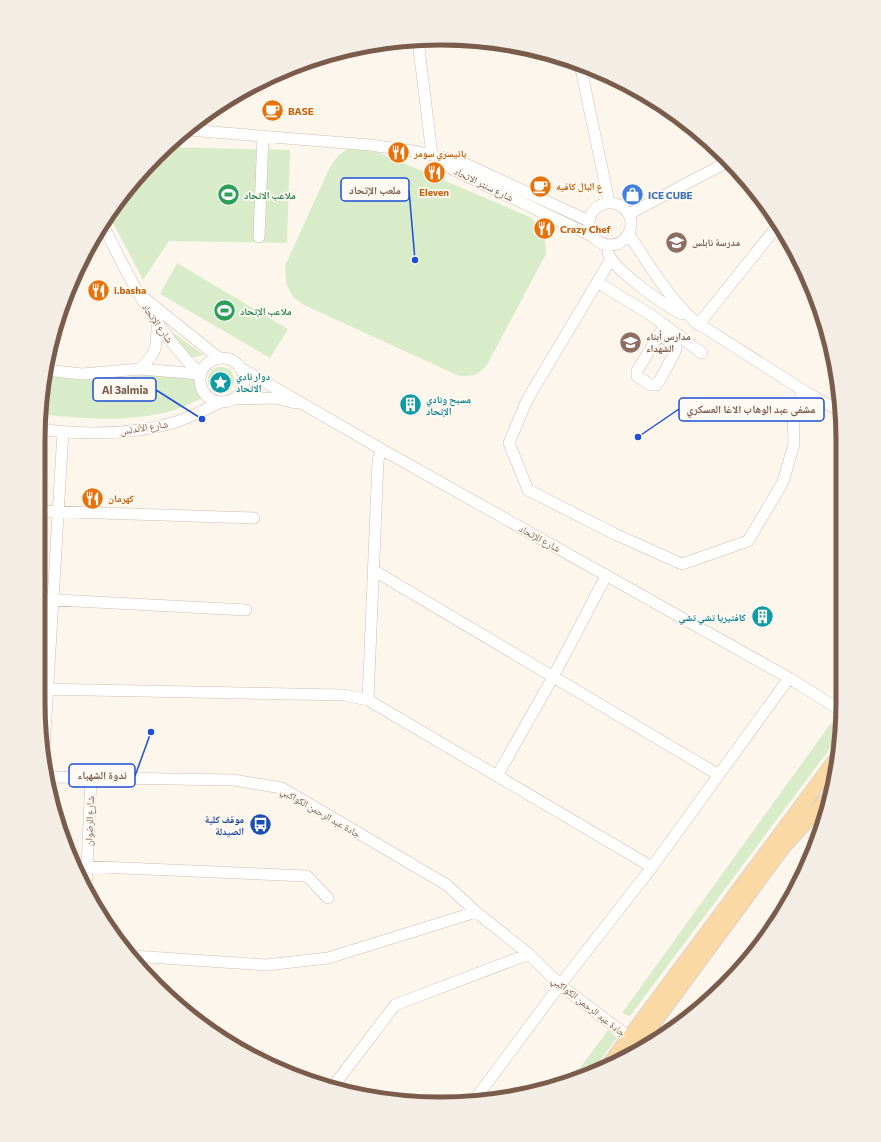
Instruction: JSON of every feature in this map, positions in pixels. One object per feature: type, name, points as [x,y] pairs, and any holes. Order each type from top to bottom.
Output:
[{"type":"main road","points":[[616,1056],[830,767]]},
{"type":"main road","points":[[638,1044],[784,846],[823,804]]},
{"type":"street","points":[[196,130],[370,145],[436,156],[419,46]]},
{"type":"street","points":[[581,71],[609,202]]},
{"type":"street","points":[[258,237],[263,136]]},
{"type":"street","name":"شارع سنتر الاتحاد","points":[[436,156],[457,160],[589,221]]},
{"type":"street","name":"شارع سنتر الاتحاد","points":[[436,156],[452,169],[592,236]]},
{"type":"street","points":[[630,214],[723,164]]},
{"type":"street","points":[[609,202],[621,205],[630,214],[632,227],[629,234],[620,243],[608,245],[596,241],[592,236],[589,221],[591,215],[598,206],[609,202]]},
{"type":"street","points":[[695,323],[774,229]]},
{"type":"street","points":[[106,231],[122,266],[139,294]]},
{"type":"street","points":[[629,234],[672,298],[695,323]]},
{"type":"street","points":[[608,245],[608,252],[611,259],[628,275],[661,301],[804,391],[834,408]]},
{"type":"street","points":[[611,259],[527,400],[509,443],[528,490],[617,535],[682,564],[748,541],[783,482],[794,444],[793,411],[804,391]]},
{"type":"street","points":[[597,282],[650,315],[662,330],[702,353]]},
{"type":"street","name":"شارع الإتحاد","points":[[139,294],[158,324],[184,358],[200,374]]},
{"type":"street","name":"شارع الإتحاد","points":[[139,294],[219,358]]},
{"type":"street","points":[[140,369],[152,357],[157,342],[158,324]]},
{"type":"street","points":[[232,399],[238,395],[244,383],[244,376],[239,367],[231,360],[224,358],[219,358],[209,362],[200,374],[199,380],[200,387],[208,398],[221,402],[232,399],[276,398],[307,405]]},
{"type":"street","name":"شارع الإتحاد","points":[[239,367],[381,449],[789,678],[836,707]]},
{"type":"street","points":[[52,371],[82,374],[140,369],[200,374]]},
{"type":"street","name":"شارع الأندلس","points":[[45,430],[63,432],[129,432],[176,422],[221,402]]},
{"type":"street","points":[[45,671],[53,600],[63,432]]},
{"type":"street","points":[[368,700],[378,461],[381,449]]},
{"type":"street","points":[[45,511],[254,518]]},
{"type":"street","points":[[373,570],[719,775]]},
{"type":"street","points":[[497,776],[554,677],[603,582],[605,574]]},
{"type":"street","points":[[45,599],[246,610]]},
{"type":"street","points":[[478,1095],[560,985],[652,867],[789,678]]},
{"type":"street","points":[[45,689],[344,695],[368,700],[652,867]]},
{"type":"street","points":[[810,692],[836,700]]},
{"type":"street","name":"جادة عبد الرحمن الكواكبي","points":[[52,776],[233,780],[282,788],[447,885],[476,912],[529,954],[560,985],[629,1037]]},
{"type":"street","name":"شارع الرضوان","points":[[82,866],[91,778]]},
{"type":"street","points":[[82,866],[307,876],[328,898]]},
{"type":"street","points":[[138,956],[266,965],[328,958],[476,912]]},
{"type":"street","points":[[336,1083],[395,1005],[529,954]]},
{"type":"green space","points":[[361,145],[530,217],[538,225],[545,243],[546,254],[488,363],[478,373],[468,376],[459,376],[304,305],[293,297],[286,283],[285,266],[329,169],[342,152]]},
{"type":"green space","name":"ملاعب الاتحاد","points":[[176,147],[290,150],[287,243],[169,241],[143,280],[112,221],[143,180]]},
{"type":"green space","name":"ملاعب الإتحاد","points":[[177,263],[288,329],[270,358],[160,294]]},
{"type":"green space","points":[[163,326],[204,355],[188,358]]},
{"type":"green space","points":[[221,367],[230,371],[234,380],[230,389],[221,393],[212,389],[208,380],[212,371]]},
{"type":"green space","points":[[160,374],[194,378],[197,390],[202,398],[174,410],[141,417],[107,419],[46,415],[50,377],[87,380]]},
{"type":"green space","points":[[831,723],[835,726],[834,743],[630,1016],[622,1013]]},
{"type":"green space","points":[[608,1030],[617,1038],[596,1065],[576,1073]]},
{"type":"place","name":"BASE","points":[[272,111]]},
{"type":"place","name":"باتيسري سومر","points":[[398,153]]},
{"type":"place","name":"Eleven","points":[[434,172]]},
{"type":"place","name":"ع البال كافيه","points":[[541,186]]},
{"type":"place","name":"ملاعب الاتحاد","points":[[229,195]]},
{"type":"place","name":"ICE CUBE","points":[[633,195]]},
{"type":"place","name":"Crazy Chef","points":[[544,229]]},
{"type":"place","name":"مدرسة نابلس","points":[[677,242]]},
{"type":"place","name":"ملعب الإتحاد","points":[[415,260]]},
{"type":"place","name":"i.basha","points":[[99,290]]},
{"type":"place","name":"ملاعب الإتحاد","points":[[224,311]]},
{"type":"place","name":"مدارس أبناء الشهداء","points":[[631,342]]},
{"type":"place","name":"دوار نادي الاتحاد","points":[[220,382]]},
{"type":"place","name":"مسبح ونادي الإتحاد","points":[[411,405]]},
{"type":"place","name":"Al 3almia","points":[[202,419]]},
{"type":"place","name":"مشفى عبد الوهاب الاغا العسكري","points":[[638,437]]},
{"type":"place","name":"كهرمان","points":[[92,498]]},
{"type":"place","name":"كافتيريا تشي تشي","points":[[762,617]]},
{"type":"place","name":"ندوة الشهباء","points":[[151,732]]},
{"type":"place","name":"موقف كلية الصيدلة","points":[[260,825]]}]
